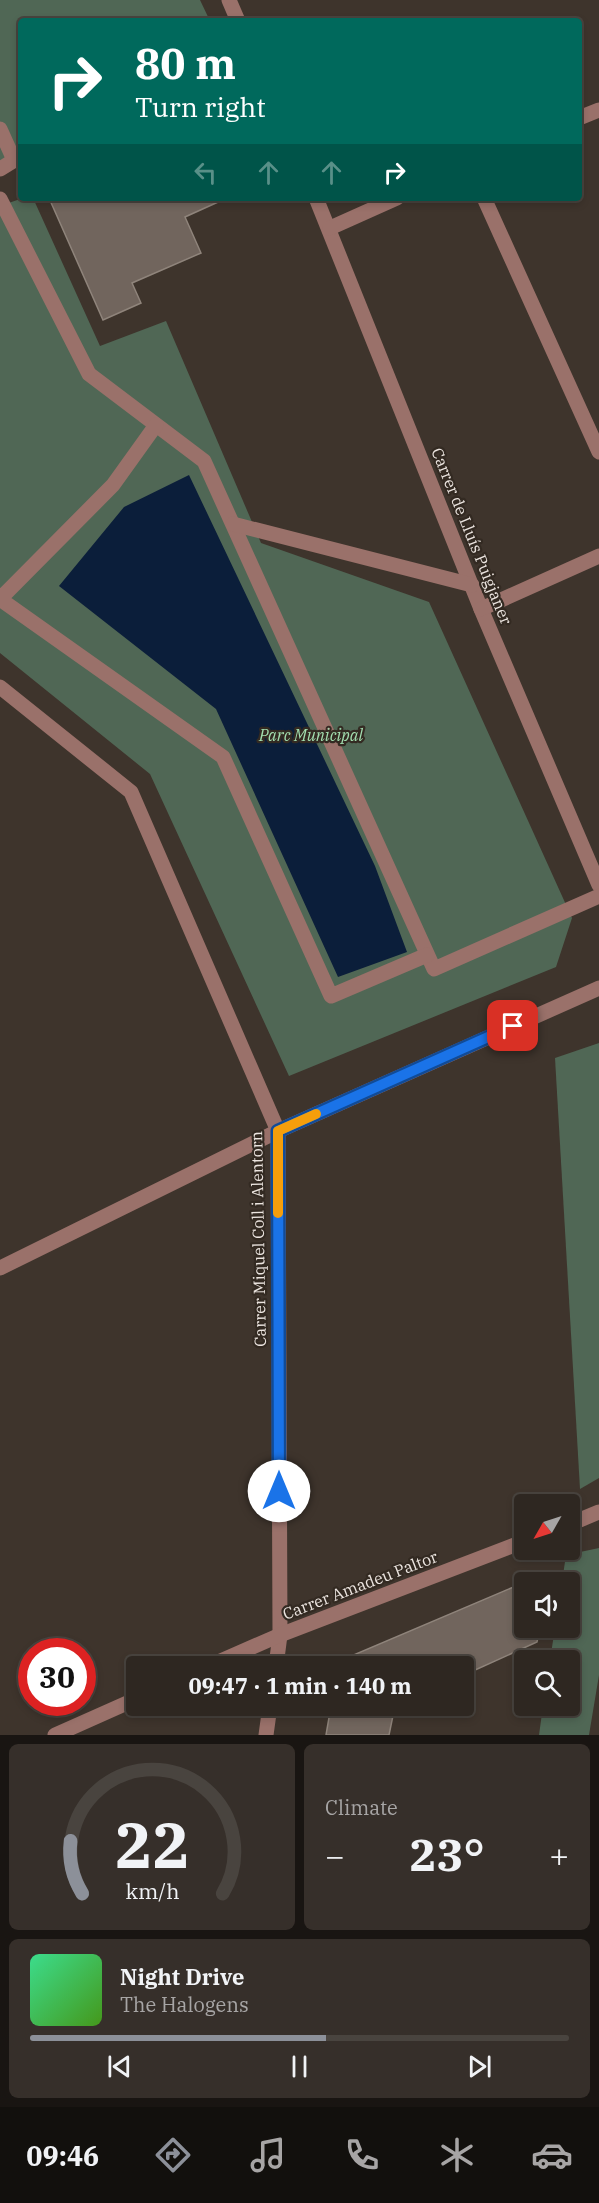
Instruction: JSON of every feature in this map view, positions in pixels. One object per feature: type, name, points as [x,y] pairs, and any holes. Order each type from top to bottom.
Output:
[{"type":"street","points":[[229,0],[237,18]]},
{"type":"street","points":[[582,117],[599,110]]},
{"type":"street","points":[[0,129],[18,158],[0,168]]},
{"type":"street","points":[[0,199],[89,374],[204,461],[434,969],[599,896]]},
{"type":"street","name":"Carrer de Lluís Puigjaner","points":[[317,201],[481,609],[599,885]]},
{"type":"street","points":[[330,228],[390,201]]},
{"type":"street","points":[[485,201],[599,452]]},
{"type":"street","points":[[156,425],[113,485],[0,599],[223,757],[331,996],[427,956]]},
{"type":"street","points":[[233,524],[472,585]]},
{"type":"street","points":[[481,609],[599,556]]},
{"type":"street","name":"Carrer Miquel Coll i Alentorn","points":[[0,687],[131,792],[278,1131],[280,1635],[277,1656]]},
{"type":"street","points":[[0,1268],[278,1131],[599,988]]},
{"type":"street","points":[[580,1520],[599,1512]]},
{"type":"street","name":"Carrer Amadeu Paltor","points":[[232,1656],[280,1635],[514,1545]]},
{"type":"street","points":[[55,1735],[126,1703]]},
{"type":"street","points":[[266,1735],[269,1716]]},
{"type":"green space","points":[[0,0],[200,0],[209,18],[18,18],[18,161],[0,170]]},
{"type":"green space","name":"Parc Municipal","points":[[18,200],[34,201],[100,346],[166,321],[261,543],[429,602],[572,918],[556,967],[289,1076],[150,774],[0,653],[0,206]]},
{"type":"green space","points":[[599,1043],[599,1478],[580,1489],[555,1058]]},
{"type":"green space","points":[[599,1548],[599,1675],[589,1735],[539,1735],[542,1716],[580,1716],[580,1650],[552,1650],[553,1638],[580,1638],[580,1572],[563,1572],[565,1560],[580,1560],[580,1552]]},
{"type":"water","points":[[189,475],[375,866],[407,952],[338,977],[216,709],[59,586],[124,507]]},
{"type":"building","points":[[50,201],[220,201],[185,217],[201,253],[132,283],[141,303],[103,320]]},
{"type":"building","points":[[514,1587],[514,1638],[538,1638],[537,1642],[514,1650],[514,1652],[474,1670],[474,1656],[351,1656]]},
{"type":"building","points":[[329,1716],[393,1716],[389,1735],[326,1735]]},
{"type":"slow traffic","points":[[278,1213],[278,1131],[316,1114]]},
{"type":"route","points":[[279,1491],[278,1131],[513,1026]]}]
